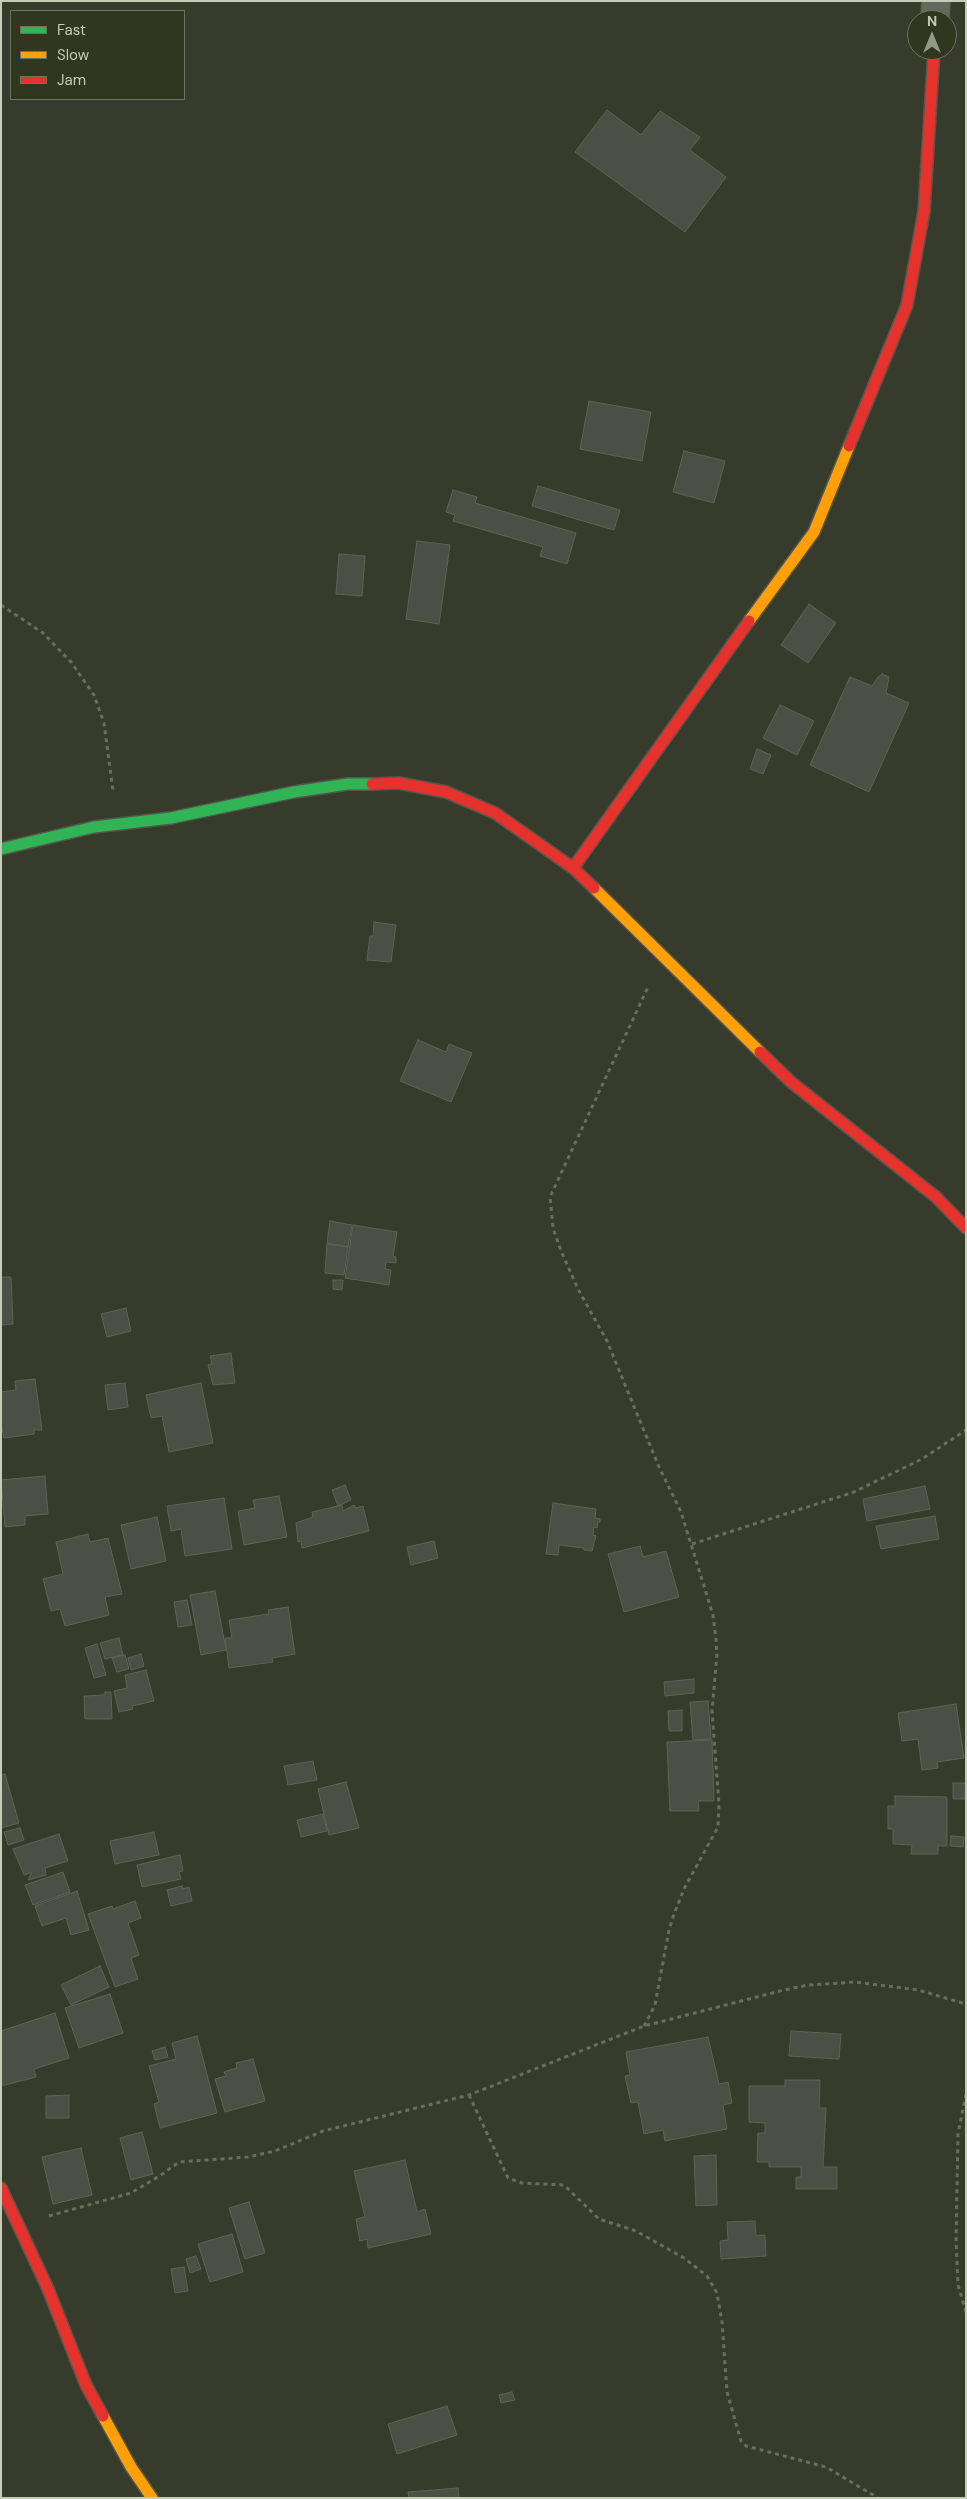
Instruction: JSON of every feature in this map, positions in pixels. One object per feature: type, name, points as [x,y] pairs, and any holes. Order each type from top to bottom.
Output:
[{"type":"street","points":[[573,868],[652,760],[724,654],[814,532],[907,305],[924,211],[933,60]]},
{"type":"street","points":[[1,849],[94,827],[171,818],[294,792],[348,784],[399,783],[446,792],[495,813],[573,868],[791,1082],[936,1197],[966,1228]]},
{"type":"street","points":[[1,2188],[21,2229],[86,2385],[131,2467],[152,2498]]},
{"type":"path","points":[[1,605],[44,633],[71,662],[94,695],[104,723],[114,799],[120,812],[134,821]]},
{"type":"path","points":[[644,2026],[655,2005],[669,1930],[674,1914],[685,1887],[718,1827],[719,1804],[712,1711],[717,1654],[716,1640],[712,1615],[681,1512],[662,1473],[607,1341],[579,1290],[561,1251],[554,1228],[550,1197],[662,957]]},
{"type":"path","points":[[692,1544],[854,1492],[922,1459],[966,1430]]},
{"type":"path","points":[[21,2229],[40,2219],[131,2193],[162,2175],[179,2162],[248,2156],[275,2150],[323,2131],[469,2096],[644,2026],[808,1985],[855,1982],[918,1990],[966,2004]]},
{"type":"path","points":[[966,2094],[958,2134],[956,2240],[958,2285],[966,2312]]},
{"type":"path","points":[[469,2096],[508,2178],[522,2182],[564,2185],[599,2219],[636,2231],[684,2258],[707,2276],[717,2293],[722,2322],[727,2392],[741,2441],[746,2446],[826,2467],[878,2498]]},
{"type":"building","points":[[607,110],[641,135],[660,111],[700,137],[690,150],[726,177],[685,232],[575,152]]},
{"type":"building","points":[[589,401],[651,412],[642,461],[580,449]]},
{"type":"building","points":[[684,451],[725,461],[714,503],[673,492]]},
{"type":"building","points":[[538,486],[620,510],[614,530],[532,506]]},
{"type":"building","points":[[453,490],[477,497],[475,503],[576,533],[567,564],[540,556],[543,547],[453,521],[455,515],[446,512]]},
{"type":"building","points":[[417,541],[450,545],[439,624],[406,619]]},
{"type":"building","points":[[339,554],[365,556],[362,596],[336,594]]},
{"type":"building","points":[[809,604],[836,623],[808,663],[781,645]]},
{"type":"building","points":[[882,674],[889,677],[886,693],[909,703],[869,792],[810,765],[850,677],[872,686]]},
{"type":"building","points":[[780,705],[814,721],[797,755],[763,738]]},
{"type":"building","points":[[757,749],[771,755],[763,774],[750,769]]},
{"type":"building","points":[[374,922],[396,925],[391,962],[367,960],[370,936],[373,936]]},
{"type":"building","points":[[418,1040],[446,1052],[449,1044],[472,1053],[451,1102],[400,1081]]},
{"type":"building","points":[[330,1221],[352,1225],[348,1247],[327,1243]]},
{"type":"building","points":[[353,1225],[397,1232],[393,1256],[396,1257],[396,1263],[386,1262],[385,1269],[391,1270],[389,1285],[345,1278]]},
{"type":"building","points":[[327,1244],[348,1247],[344,1275],[325,1273]]},
{"type":"building","points":[[1,1277],[11,1277],[13,1324],[1,1325]]},
{"type":"building","points":[[333,1280],[343,1280],[342,1290],[333,1289]]},
{"type":"building","points":[[126,1308],[131,1331],[107,1337],[101,1314]]},
{"type":"building","points":[[231,1353],[235,1383],[213,1385],[208,1365],[212,1364],[210,1356]]},
{"type":"building","points":[[35,1379],[42,1430],[34,1430],[34,1434],[4,1438],[1,1423],[1,1392],[16,1390],[15,1381]]},
{"type":"building","points":[[125,1383],[128,1407],[108,1410],[105,1385]]},
{"type":"building","points":[[201,1383],[213,1443],[169,1452],[162,1416],[151,1418],[146,1395]]},
{"type":"building","points":[[45,1476],[48,1514],[25,1516],[25,1525],[5,1527],[1,1480]]},
{"type":"building","points":[[345,1485],[351,1500],[338,1506],[332,1490]]},
{"type":"building","points":[[925,1486],[930,1509],[867,1521],[863,1499]]},
{"type":"building","points":[[279,1496],[287,1537],[244,1545],[238,1511],[255,1508],[253,1500]]},
{"type":"building","points":[[224,1498],[232,1549],[185,1556],[181,1529],[171,1531],[167,1506]]},
{"type":"building","points":[[553,1503],[596,1509],[595,1518],[600,1519],[600,1522],[598,1522],[597,1528],[594,1527],[593,1535],[596,1536],[592,1551],[584,1550],[584,1548],[559,1545],[558,1555],[546,1554]]},
{"type":"building","points":[[342,1505],[343,1511],[354,1505],[356,1508],[363,1506],[369,1531],[302,1548],[301,1541],[298,1542],[296,1523],[313,1517],[312,1512]]},
{"type":"building","points":[[935,1516],[939,1539],[881,1549],[876,1526]]},
{"type":"building","points":[[157,1517],[166,1561],[131,1569],[121,1525]]},
{"type":"building","points":[[88,1534],[90,1542],[108,1538],[122,1594],[105,1597],[109,1615],[65,1626],[60,1609],[51,1611],[43,1579],[63,1574],[56,1542]]},
{"type":"building","points":[[434,1541],[438,1558],[411,1565],[407,1547]]},
{"type":"building","points":[[640,1546],[643,1557],[666,1551],[679,1597],[624,1612],[608,1554]]},
{"type":"building","points":[[215,1591],[226,1650],[201,1655],[190,1595]]},
{"type":"building","points":[[187,1600],[192,1625],[178,1627],[174,1602]]},
{"type":"building","points":[[288,1607],[295,1654],[272,1658],[273,1662],[229,1668],[225,1638],[232,1638],[229,1620],[269,1614],[268,1610]]},
{"type":"building","points":[[119,1638],[123,1655],[105,1659],[100,1643]]},
{"type":"building","points":[[97,1644],[106,1675],[94,1678],[85,1648]]},
{"type":"building","points":[[141,1654],[144,1666],[131,1670],[128,1658]]},
{"type":"building","points":[[125,1655],[129,1669],[117,1672],[112,1658]]},
{"type":"building","points":[[146,1670],[154,1701],[132,1706],[133,1709],[119,1712],[114,1691],[127,1688],[125,1675]]},
{"type":"building","points":[[694,1679],[694,1693],[665,1696],[664,1682]]},
{"type":"building","points":[[105,1692],[111,1692],[112,1719],[85,1719],[84,1696],[105,1695]]},
{"type":"building","points":[[708,1701],[711,1739],[693,1740],[690,1702]]},
{"type":"building","points":[[956,1704],[964,1758],[937,1762],[938,1768],[922,1770],[918,1739],[902,1741],[898,1713]]},
{"type":"building","points":[[682,1710],[682,1731],[669,1731],[668,1711]]},
{"type":"building","points":[[712,1740],[714,1801],[698,1801],[699,1811],[670,1811],[667,1742]]},
{"type":"building","points":[[313,1761],[317,1780],[288,1785],[284,1766]]},
{"type":"building","points":[[5,1774],[19,1823],[1,1828],[1,1775]]},
{"type":"building","points":[[346,1782],[359,1828],[329,1835],[318,1789]]},
{"type":"building","points":[[953,1783],[966,1783],[965,1799],[953,1799]]},
{"type":"building","points":[[895,1796],[947,1797],[947,1846],[938,1846],[938,1854],[911,1854],[912,1845],[893,1844],[893,1829],[888,1829],[888,1806],[895,1806]]},
{"type":"building","points":[[323,1814],[327,1831],[301,1837],[297,1820]]},
{"type":"building","points":[[20,1828],[24,1840],[8,1845],[4,1832]]},
{"type":"building","points":[[154,1832],[159,1855],[115,1864],[110,1841]]},
{"type":"building","points":[[59,1834],[68,1861],[45,1868],[46,1875],[28,1880],[32,1872],[24,1875],[13,1849]]},
{"type":"building","points":[[951,1836],[964,1837],[963,1847],[950,1846]]},
{"type":"building","points":[[180,1855],[183,1871],[179,1872],[181,1879],[142,1887],[137,1865]]},
{"type":"building","points":[[63,1872],[70,1892],[33,1905],[25,1885]]},
{"type":"building","points":[[182,1886],[183,1889],[189,1887],[192,1901],[171,1906],[167,1890]]},
{"type":"building","points":[[77,1891],[89,1930],[71,1935],[66,1918],[42,1926],[35,1906]]},
{"type":"building","points":[[135,1901],[141,1918],[128,1923],[139,1955],[131,1958],[138,1979],[115,1987],[88,1914],[112,1906],[113,1909]]},
{"type":"building","points":[[100,1966],[109,1987],[71,2005],[61,1985]]},
{"type":"building","points":[[110,1994],[123,2033],[79,2048],[65,2008]]},
{"type":"building","points":[[55,2013],[69,2058],[34,2069],[36,2077],[1,2086],[1,2031]]},
{"type":"building","points":[[791,2031],[841,2034],[839,2059],[789,2056]]},
{"type":"building","points":[[197,2036],[217,2113],[160,2128],[154,2104],[159,2102],[149,2066],[176,2059],[172,2043]]},
{"type":"building","points":[[708,2037],[719,2084],[728,2082],[732,2103],[723,2105],[727,2129],[665,2141],[663,2130],[644,2134],[638,2102],[631,2103],[625,2076],[630,2075],[626,2052]]},
{"type":"building","points":[[165,2047],[168,2057],[155,2060],[152,2051]]},
{"type":"building","points":[[253,2059],[265,2101],[225,2112],[215,2079],[226,2076],[224,2072],[237,2068],[236,2063]]},
{"type":"building","points":[[785,2080],[820,2080],[819,2108],[826,2108],[823,2167],[837,2167],[837,2189],[796,2189],[796,2177],[801,2177],[801,2167],[769,2167],[769,2162],[757,2162],[758,2133],[765,2133],[765,2123],[749,2122],[749,2086],[785,2086]]},
{"type":"building","points":[[69,2095],[69,2118],[46,2118],[46,2096]]},
{"type":"building","points":[[142,2132],[153,2174],[131,2180],[120,2138]]},
{"type":"building","points":[[81,2148],[92,2195],[53,2204],[42,2157]]},
{"type":"building","points":[[716,2155],[717,2205],[696,2206],[694,2156]]},
{"type":"building","points":[[405,2160],[417,2212],[425,2209],[431,2234],[368,2248],[367,2239],[360,2241],[356,2219],[365,2217],[354,2171]]},
{"type":"building","points":[[249,2202],[265,2253],[245,2259],[229,2208]]},
{"type":"building","points":[[755,2221],[756,2236],[765,2235],[766,2256],[721,2259],[720,2241],[728,2240],[727,2222]]},
{"type":"building","points":[[232,2234],[243,2272],[210,2282],[198,2244]]},
{"type":"building","points":[[196,2256],[201,2269],[190,2273],[186,2259]]},
{"type":"building","points":[[184,2267],[188,2291],[175,2293],[171,2269]]},
{"type":"building","points":[[512,2392],[515,2400],[501,2403],[499,2395]]},
{"type":"building","points":[[447,2406],[457,2435],[397,2454],[388,2424]]},
{"type":"building","points":[[458,2488],[459,2498],[409,2498],[408,2492]]},
{"type":"traffic: fast","points":[[1,849],[94,827],[171,818],[294,792],[348,784],[372,784]]},
{"type":"traffic: slow","points":[[749,621],[814,532],[849,446]]},
{"type":"traffic: slow","points":[[594,888],[760,1052]]},
{"type":"traffic: slow","points":[[103,2416],[131,2467],[152,2498]]},
{"type":"traffic: jam","points":[[849,446],[907,305],[924,211],[933,60]]},
{"type":"traffic: jam","points":[[573,868],[749,621]]},
{"type":"traffic: jam","points":[[372,784],[399,783],[446,792],[495,813],[573,868],[594,888]]},
{"type":"traffic: jam","points":[[760,1052],[791,1082],[936,1197],[966,1228]]},
{"type":"traffic: jam","points":[[1,2188],[48,2289],[86,2385],[103,2416]]}]
